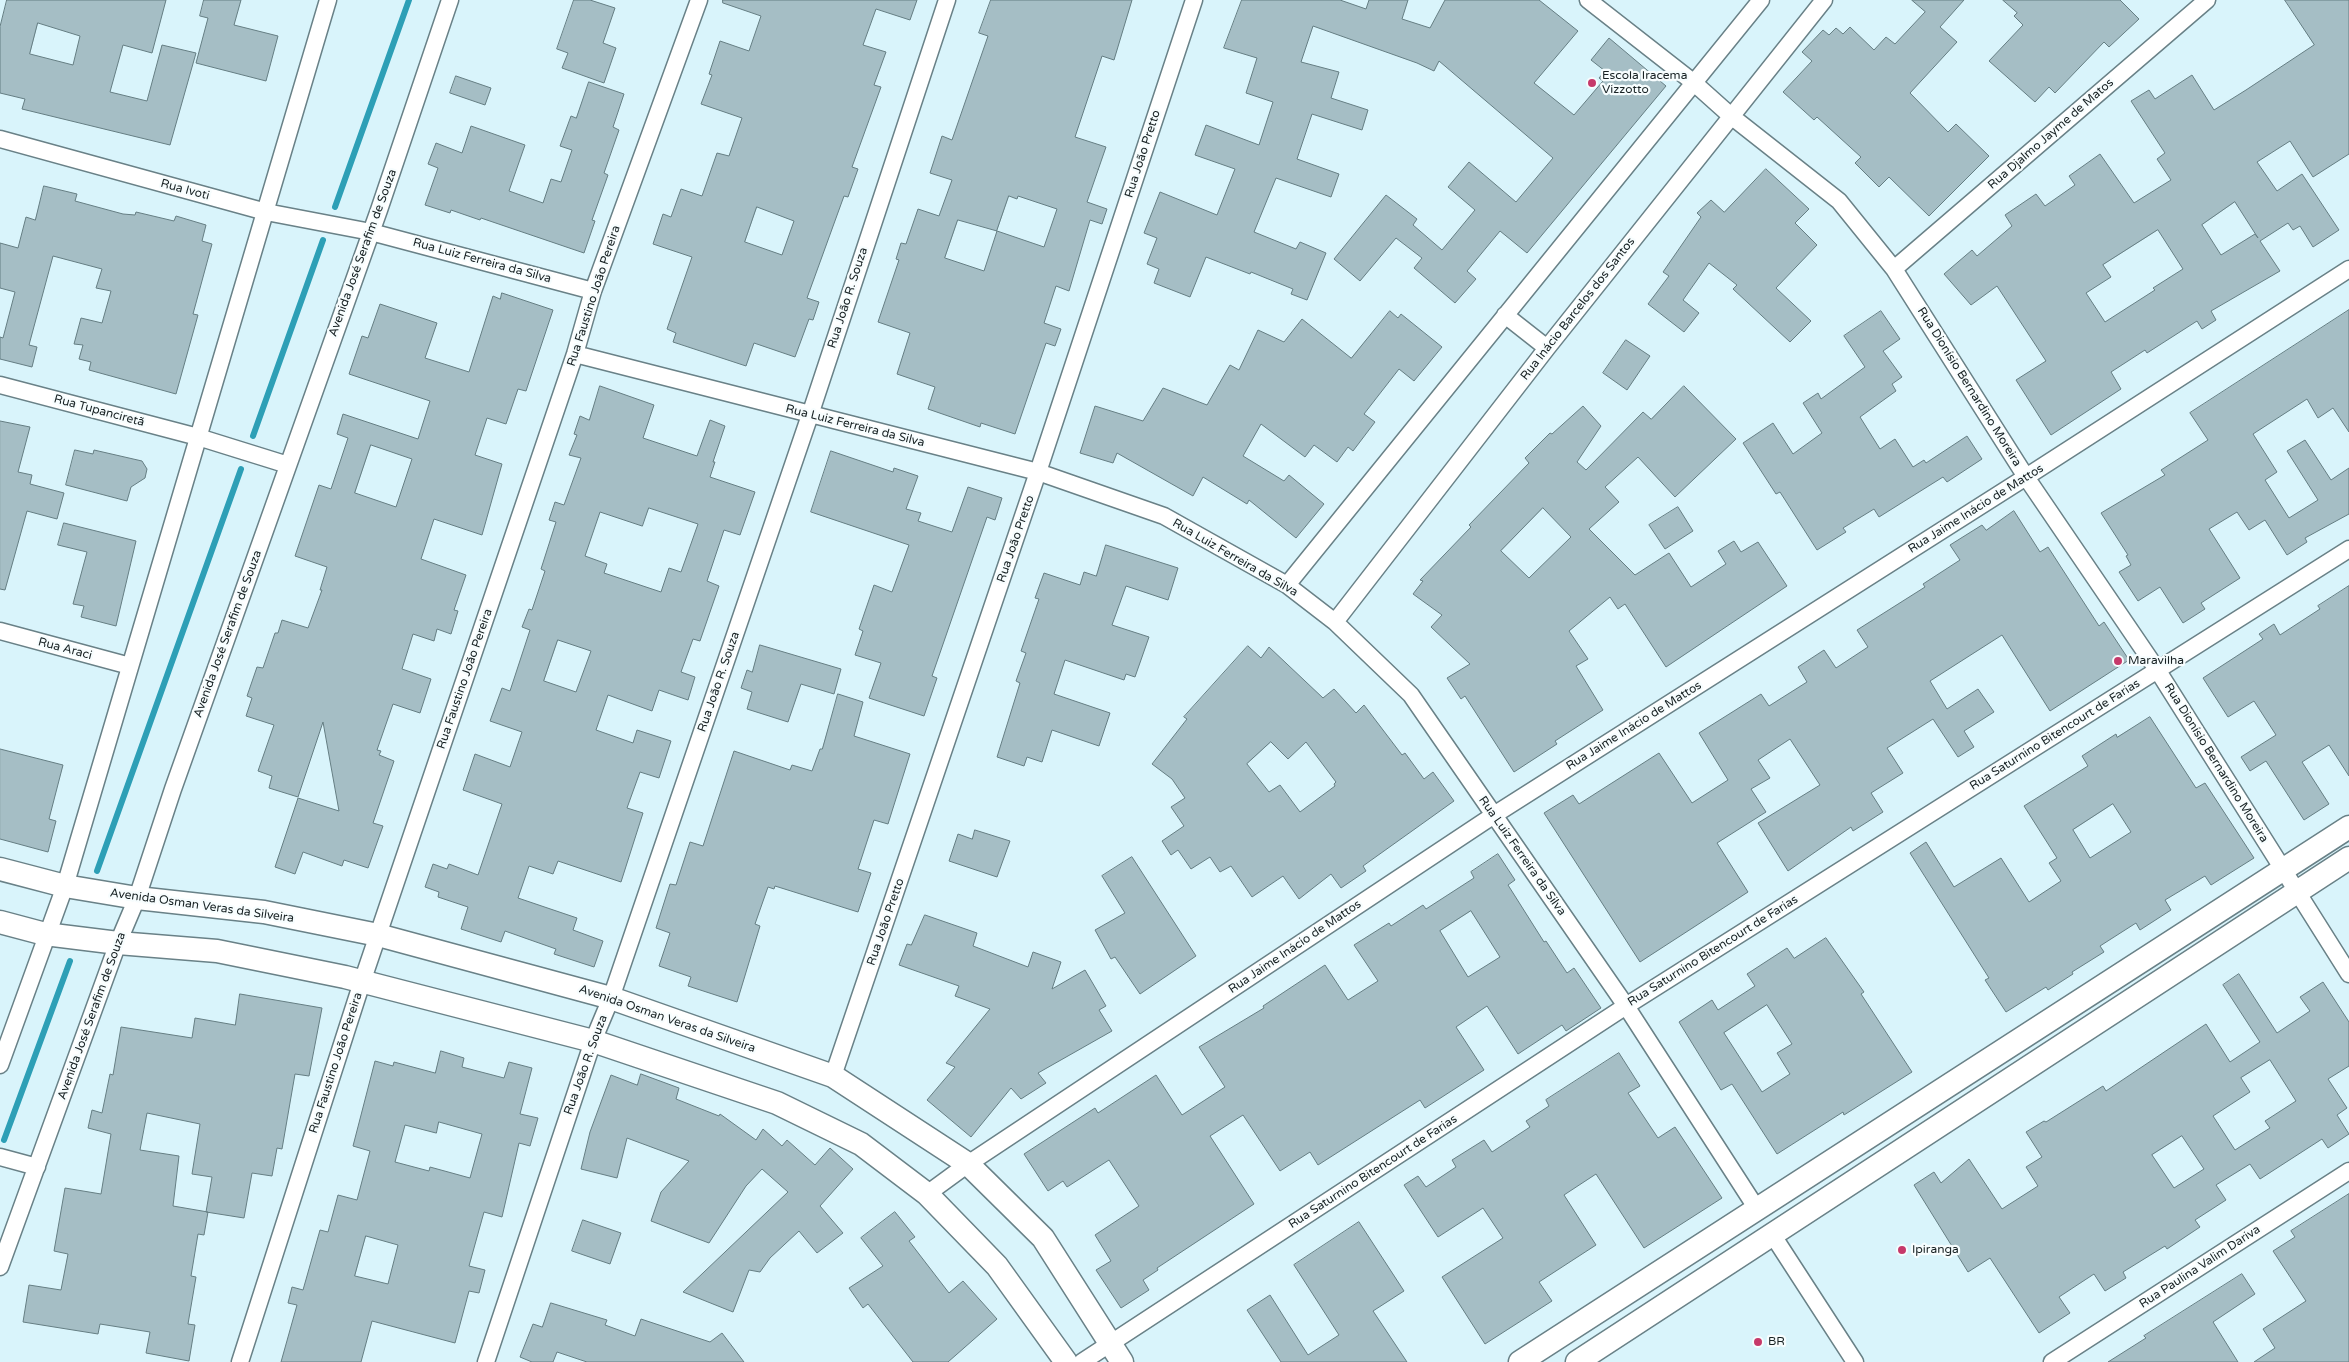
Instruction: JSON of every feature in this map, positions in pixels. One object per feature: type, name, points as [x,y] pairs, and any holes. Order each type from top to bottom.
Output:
[{"type":"main road","points":[[1520,1362],[2282,869],[2349,828]]},
{"type":"main road","points":[[1577,1362],[2349,858]]},
{"type":"main road","name":"Avenida Osman Veras da Silveira","points":[[0,868],[64,886],[137,898],[264,912],[378,935],[611,998],[833,1076],[968,1164],[1043,1238],[1116,1353]]},
{"type":"main road","points":[[0,922],[46,934],[118,943],[218,951],[362,982],[593,1041],[777,1103],[861,1144],[927,1194],[997,1266],[1066,1362]]},
{"type":"street","points":[[0,1064],[64,886],[328,0]]},
{"type":"street","name":"Avenida José Serafim de Souza","points":[[0,1267],[118,943],[137,898],[173,788],[371,232],[450,0]]},
{"type":"street","name":"Rua Faustino João Pereira","points":[[240,1362],[362,982],[575,354],[593,291],[698,0]]},
{"type":"street","name":"Rua João R. Souza","points":[[486,1362],[593,1041],[611,998],[810,415],[947,0]]},
{"type":"street","name":"Rua João Pretto","points":[[833,1076],[1038,472],[1194,0]]},
{"type":"street","name":"Rua Dionísio Bernardino Moreira","points":[[1588,0],[1694,82],[1731,116],[1839,201],[1894,269],[2026,477],[2158,671],[2349,974]]},
{"type":"street","points":[[1287,585],[1761,0]]},
{"type":"street","name":"Rua Inácio Barcelos dos Santos","points":[[1335,622],[1547,348],[1824,0]]},
{"type":"street","name":"Rua Djalmo Jayme de Matos","points":[[1894,269],[2207,0]]},
{"type":"street","name":"Rua Ivoti","points":[[0,139],[266,212],[371,232]]},
{"type":"street","name":"Rua Luiz Ferreira da Silva","points":[[371,232],[593,291]]},
{"type":"street","name":"Rua Jaime Inácio de Mattos","points":[[927,1194],[968,1164],[1494,815],[2349,269]]},
{"type":"street","points":[[1505,315],[1547,348]]},
{"type":"street","name":"Rua Luiz Ferreira da Silva","points":[[575,354],[1038,472],[1164,516],[1287,585],[1335,622],[1411,695],[1626,1006],[1757,1209]]},
{"type":"street","name":"Rua Tupanciretã","points":[[0,385],[198,437],[288,465]]},
{"type":"street","name":"Rua Saturnino Bitencourt de Farias","points":[[1082,1362],[1116,1353],[1626,1006],[2349,550]]},
{"type":"street","name":"Rua Araci","points":[[0,631],[130,666]]},
{"type":"street","points":[[0,1157],[37,1167]]},
{"type":"street","name":"Rua Paulina Valim Dariva","points":[[2052,1362],[2349,1171]]},
{"type":"street","points":[[1772,1234],[1855,1362]]},
{"type":"building","points":[[7,0],[166,0],[152,53],[123,45],[110,92],[147,101],[162,45],[196,53],[170,145],[22,109],[25,99],[0,93],[0,27]],"holes":[[[38,23],[80,36],[73,65],[30,54]]]},
{"type":"building","points":[[204,0],[241,0],[234,25],[278,36],[266,81],[196,63],[208,18],[200,16]]},
{"type":"building","points":[[574,0],[590,0],[615,8],[603,43],[616,48],[604,83],[562,68],[568,53],[557,49]]},
{"type":"building","points":[[723,0],[917,0],[910,20],[876,9],[863,45],[886,52],[874,85],[881,87],[852,167],[858,169],[848,197],[844,196],[807,298],[819,302],[813,320],[809,319],[795,357],[754,343],[746,366],[673,342],[676,333],[667,329],[692,257],[653,244],[663,214],[671,217],[681,189],[702,196],[717,153],[729,156],[742,118],[701,104],[712,75],[709,74],[720,41],[749,51],[761,16],[723,3]],"holes":[[[757,207],[794,221],[782,255],[745,242]]]},
{"type":"building","points":[[991,0],[1132,0],[1114,60],[1102,56],[1075,137],[1106,147],[1087,202],[1107,209],[1102,224],[1090,220],[1069,291],[1056,286],[1044,323],[1061,329],[1055,346],[1046,343],[1015,434],[981,423],[980,427],[928,409],[935,387],[897,374],[910,333],[878,322],[899,260],[896,259],[901,243],[906,244],[918,209],[939,216],[952,180],[930,173],[942,136],[952,140],[988,36],[979,33]],"holes":[[[1009,196],[1017,199],[1018,196],[1057,209],[1044,247],[997,231]],[[958,220],[997,231],[984,271],[945,258]]]},
{"type":"building","points":[[1242,0],[1340,0],[1366,9],[1369,0],[1408,0],[1402,19],[1430,28],[1445,0],[1539,0],[1578,31],[1534,83],[1574,115],[1603,81],[1599,78],[1605,71],[1591,60],[1609,38],[1666,86],[1527,253],[1500,231],[1467,271],[1476,279],[1455,303],[1414,268],[1422,258],[1396,238],[1360,281],[1334,259],[1386,195],[1417,219],[1413,225],[1442,250],[1475,210],[1448,187],[1469,162],[1516,202],[1553,158],[1439,61],[1434,71],[1417,63],[1313,26],[1301,62],[1339,72],[1331,98],[1368,110],[1362,130],[1312,114],[1297,159],[1339,174],[1331,197],[1276,178],[1254,232],[1296,249],[1300,242],[1326,253],[1307,300],[1291,294],[1293,289],[1206,257],[1190,297],[1154,283],[1159,269],[1147,264],[1157,238],[1144,233],[1160,192],[1217,215],[1235,169],[1195,155],[1206,125],[1259,145],[1273,102],[1246,93],[1257,58],[1224,48]]},
{"type":"building","points":[[1912,0],[1964,0],[1940,27],[1957,42],[1910,93],[1948,132],[1956,124],[1989,156],[1929,216],[1889,177],[1879,187],[1855,163],[1861,157],[1817,117],[1814,120],[1783,92],[1812,61],[1802,52],[1823,30],[1829,35],[1836,28],[1843,34],[1850,27],[1874,50],[1886,37],[1895,44],[1925,12]]},
{"type":"building","points":[[2003,0],[2120,0],[2139,19],[2109,47],[2104,42],[2055,93],[2049,87],[2035,102],[1989,61],[2023,25],[2014,16],[2017,13]]},
{"type":"building","points":[[2285,0],[2349,0],[2349,154],[2313,177],[2290,141],[2257,162],[2277,191],[2302,174],[2339,230],[2313,247],[2300,226],[2293,230],[2288,223],[2260,241],[2280,271],[2211,311],[2216,320],[2202,329],[2197,321],[2147,353],[2145,350],[2111,372],[2121,389],[2051,435],[2016,380],[2046,361],[1997,286],[1971,305],[1944,274],[1972,250],[1977,256],[2012,226],[2005,215],[2036,194],[2045,206],[2075,185],[2069,176],[2100,154],[2134,203],[2171,180],[2157,159],[2165,153],[2131,101],[2149,90],[2155,99],[2192,75],[2214,110],[2314,45]],"holes":[[[2235,202],[2258,238],[2255,234],[2221,255],[2202,225]],[[2158,230],[2183,269],[2153,288],[2155,290],[2105,322],[2086,293],[2111,277],[2103,265]]]},
{"type":"building","points":[[456,76],[491,88],[485,105],[450,93]]},
{"type":"building","points":[[589,82],[624,94],[613,127],[619,130],[604,173],[608,175],[592,220],[595,221],[584,253],[481,218],[480,220],[451,210],[450,213],[425,205],[438,168],[428,164],[436,143],[462,153],[471,126],[525,145],[509,191],[543,203],[551,179],[561,182],[572,150],[560,146],[571,116],[576,118]]},
{"type":"building","points":[[1766,169],[1809,209],[1795,223],[1817,245],[1776,288],[1811,321],[1790,342],[1733,289],[1737,285],[1709,263],[1683,300],[1699,313],[1684,332],[1648,304],[1669,276],[1663,272],[1701,217],[1697,213],[1711,200],[1724,212]]},
{"type":"building","points":[[44,186],[77,194],[75,201],[123,214],[135,215],[136,212],[174,221],[176,216],[206,225],[202,241],[212,244],[193,314],[198,315],[176,394],[89,370],[91,362],[79,359],[83,345],[74,344],[81,318],[102,323],[111,291],[96,288],[102,269],[53,256],[29,345],[37,347],[32,367],[0,359],[0,337],[3,338],[15,292],[0,288],[0,243],[18,248],[26,217],[35,220]]},
{"type":"building","points":[[502,293],[553,310],[526,391],[518,389],[506,424],[487,418],[475,455],[502,464],[482,535],[434,519],[421,559],[466,575],[454,610],[458,611],[451,634],[437,629],[434,641],[413,634],[402,669],[431,679],[420,713],[393,704],[377,750],[381,751],[379,755],[394,761],[373,823],[383,826],[368,868],[344,860],[342,866],[303,852],[295,874],[275,867],[298,798],[339,811],[323,722],[298,797],[269,788],[272,776],[258,771],[274,725],[246,716],[252,698],[247,696],[257,667],[263,668],[275,633],[278,633],[282,620],[308,628],[322,590],[320,590],[327,567],[295,556],[319,485],[331,489],[348,438],[337,434],[343,414],[418,439],[430,401],[349,374],[362,336],[368,338],[380,304],[437,323],[425,358],[469,372],[493,296],[500,299]],"holes":[[[371,445],[412,459],[396,507],[355,493]]]},
{"type":"building","points":[[2349,310],[2349,432],[2333,408],[2318,418],[2307,399],[2253,434],[2277,472],[2265,480],[2289,518],[2318,500],[2287,451],[2305,440],[2331,480],[2349,468],[2349,514],[2305,538],[2307,542],[2287,555],[2265,520],[2249,530],[2237,512],[2209,529],[2240,578],[2201,603],[2205,609],[2183,623],[2160,587],[2138,601],[2119,572],[2131,565],[2126,556],[2128,555],[2101,513],[2165,475],[2161,470],[2208,440],[2190,413]]},
{"type":"building","points":[[1390,311],[1398,318],[1401,314],[1442,347],[1414,381],[1399,369],[1364,414],[1375,422],[1353,451],[1348,447],[1337,462],[1314,445],[1305,457],[1261,424],[1243,456],[1284,481],[1289,475],[1324,504],[1296,538],[1249,500],[1247,504],[1203,477],[1193,496],[1117,453],[1113,463],[1080,453],[1095,406],[1143,421],[1163,388],[1207,405],[1230,365],[1239,370],[1258,330],[1284,342],[1302,319],[1351,358]]},
{"type":"building","points":[[1881,311],[1900,339],[1883,351],[1902,377],[1892,384],[1896,391],[1860,417],[1880,449],[1895,439],[1913,467],[1924,460],[1926,463],[1967,436],[1982,459],[1947,482],[1943,477],[1879,517],[1874,509],[1843,528],[1846,532],[1817,550],[1780,492],[1776,494],[1743,443],[1773,423],[1793,454],[1822,433],[1803,403],[1818,393],[1821,399],[1865,367],[1844,336]]},
{"type":"building","points":[[1626,340],[1650,356],[1627,390],[1603,373]]},
{"type":"building","points":[[600,386],[654,405],[643,438],[697,456],[710,420],[725,426],[710,477],[755,492],[740,535],[724,530],[707,581],[719,586],[700,641],[693,639],[681,672],[695,677],[688,700],[659,690],[652,711],[608,695],[596,730],[633,743],[637,730],[671,741],[659,778],[640,772],[627,808],[643,813],[621,882],[558,861],[553,874],[529,866],[518,898],[577,918],[573,930],[603,941],[594,967],[554,954],[556,949],[505,931],[501,942],[461,929],[468,907],[438,897],[439,892],[425,887],[433,864],[447,869],[449,864],[478,875],[502,804],[463,790],[475,754],[510,767],[522,732],[490,721],[502,688],[510,691],[530,630],[522,627],[529,609],[532,610],[545,571],[541,569],[556,522],[549,520],[555,502],[564,505],[581,458],[569,455],[577,435],[574,434],[580,416],[589,420]],"holes":[[[649,508],[698,524],[681,572],[669,568],[661,592],[604,573],[607,564],[585,556],[600,512],[642,526]],[[558,640],[591,651],[576,692],[544,681]]]},
{"type":"building","points":[[1684,386],[1736,439],[1675,497],[1638,457],[1605,487],[1619,502],[1589,529],[1635,575],[1669,553],[1691,587],[1726,564],[1718,551],[1734,541],[1741,552],[1758,542],[1787,586],[1666,667],[1625,604],[1618,609],[1610,597],[1569,631],[1588,659],[1576,666],[1603,710],[1555,741],[1557,744],[1514,772],[1465,696],[1461,699],[1447,678],[1470,664],[1431,627],[1442,615],[1413,594],[1423,581],[1420,580],[1471,527],[1469,525],[1529,463],[1525,458],[1550,433],[1552,434],[1583,406],[1601,426],[1577,462],[1586,470],[1643,412],[1651,419]],"holes":[[[1543,508],[1571,537],[1529,578],[1501,551]]]},
{"type":"building","points":[[0,421],[30,427],[18,472],[32,475],[30,484],[64,493],[57,519],[27,511],[5,590],[0,589]]},
{"type":"building","points":[[75,450],[93,454],[94,450],[142,461],[147,469],[145,478],[131,487],[127,501],[66,485]]},
{"type":"building","points":[[831,451],[893,472],[894,468],[918,476],[906,509],[921,513],[918,521],[952,532],[968,487],[1002,498],[995,520],[987,517],[932,676],[937,678],[924,716],[869,698],[881,663],[855,655],[863,631],[859,629],[874,585],[892,592],[909,545],[811,512]]},
{"type":"building","points":[[1678,507],[1693,531],[1665,549],[1649,525]]},
{"type":"building","points":[[2014,511],[2040,552],[2048,547],[2099,626],[2104,622],[2129,660],[2050,711],[2002,635],[1930,681],[1947,709],[1978,689],[1994,712],[1964,731],[1974,747],[1958,757],[1933,719],[1887,748],[1903,773],[1871,793],[1883,812],[1853,831],[1851,827],[1788,871],[1758,823],[1820,785],[1790,739],[1758,760],[1770,778],[1751,789],[1766,812],[1717,843],[1748,892],[1640,962],[1544,813],[1573,795],[1579,804],[1659,753],[1692,803],[1728,780],[1699,733],[1761,694],[1769,706],[1807,682],[1798,667],[1824,650],[1836,668],[1868,647],[1857,630],[1925,587],[1923,584],[1960,560],[1950,545],[1982,525],[1986,530]]},
{"type":"building","points":[[64,523],[136,541],[116,626],[81,617],[84,606],[73,604],[87,552],[58,545]]},
{"type":"building","points":[[1106,545],[1178,568],[1168,600],[1126,586],[1112,625],[1149,637],[1135,677],[1126,674],[1124,680],[1065,660],[1054,694],[1110,713],[1099,746],[1052,730],[1042,762],[1027,757],[1024,766],[997,757],[1020,683],[1016,681],[1026,653],[1021,651],[1039,599],[1035,598],[1044,573],[1080,585],[1084,572],[1096,576]]},
{"type":"building","points":[[2349,586],[2349,776],[2329,745],[2302,762],[2329,804],[2304,820],[2266,761],[2250,771],[2241,757],[2276,735],[2254,701],[2228,717],[2203,678],[2263,639],[2259,634],[2274,624],[2280,635],[2320,609],[2318,606]]},
{"type":"building","points":[[760,645],[841,669],[834,694],[801,684],[788,722],[747,709],[752,692],[741,688],[747,670],[752,672]]},
{"type":"building","points":[[1248,646],[1261,658],[1269,647],[1323,698],[1334,689],[1356,713],[1364,705],[1402,755],[1405,753],[1424,779],[1433,772],[1454,801],[1363,866],[1366,871],[1341,888],[1331,874],[1299,899],[1283,876],[1252,897],[1231,866],[1220,872],[1210,857],[1191,869],[1178,850],[1171,855],[1162,841],[1184,826],[1171,807],[1185,798],[1172,779],[1152,764],[1187,719],[1184,717]],"holes":[[[1271,742],[1288,759],[1306,742],[1336,782],[1335,786],[1300,812],[1280,785],[1269,792],[1247,764]]]},
{"type":"building","points":[[838,694],[863,702],[854,736],[910,754],[888,824],[874,820],[858,869],[871,873],[858,912],[775,886],[774,889],[768,887],[755,924],[760,926],[737,1002],[688,986],[691,977],[659,966],[670,933],[656,928],[670,884],[676,885],[690,842],[703,846],[734,751],[790,770],[792,765],[812,771],[820,749],[822,749]]},
{"type":"building","points":[[2150,717],[2196,788],[2205,783],[2254,858],[2211,885],[2205,876],[2165,900],[2171,910],[2140,930],[2136,923],[2100,946],[2104,952],[2072,972],[2073,974],[2048,990],[2046,987],[2006,1012],[1985,980],[1989,978],[1910,853],[1926,842],[1954,887],[2001,858],[2029,902],[2061,881],[2049,863],[2057,858],[2024,806],[2088,766],[2082,756],[2116,734],[2117,737]],"holes":[[[2113,804],[2131,832],[2090,858],[2073,830]]]},
{"type":"building","points":[[0,749],[63,765],[49,819],[56,821],[48,852],[0,839]]},
{"type":"building","points":[[975,830],[1010,841],[997,877],[949,861],[958,834],[972,839]]},
{"type":"building","points":[[1498,854],[1515,880],[1508,885],[1544,942],[1546,941],[1567,973],[1574,968],[1601,1008],[1566,1031],[1562,1025],[1518,1054],[1487,1006],[1456,1027],[1484,1070],[1425,1108],[1420,1100],[1318,1165],[1310,1152],[1280,1171],[1243,1115],[1210,1136],[1254,1204],[1157,1268],[1158,1270],[1143,1280],[1149,1290],[1121,1308],[1096,1270],[1111,1261],[1095,1235],[1139,1206],[1109,1160],[1067,1187],[1063,1181],[1048,1191],[1024,1154],[1095,1108],[1098,1113],[1156,1075],[1182,1115],[1225,1087],[1199,1047],[1264,1008],[1263,1006],[1325,965],[1348,1000],[1378,981],[1354,945],[1389,923],[1391,926],[1423,905],[1426,909],[1474,878],[1471,872]],"holes":[[[1471,911],[1500,957],[1468,977],[1440,931]]]},
{"type":"building","points":[[1132,857],[1196,956],[1140,994],[1115,957],[1111,959],[1095,930],[1125,913],[1102,876]]},
{"type":"building","points":[[925,915],[977,933],[973,946],[1028,967],[1033,952],[1061,962],[1052,989],[1085,970],[1106,1006],[1099,1010],[1112,1031],[1038,1073],[1046,1083],[1021,1099],[1011,1088],[971,1137],[927,1100],[955,1067],[946,1063],[990,1009],[955,996],[959,986],[899,965],[907,944],[911,945]]},
{"type":"building","points":[[1826,938],[1864,992],[1861,994],[1912,1072],[1844,1115],[1843,1112],[1777,1154],[1732,1084],[1721,1090],[1679,1022],[1712,1000],[1718,1010],[1755,986],[1747,974],[1787,948],[1794,958]],"holes":[[[1767,1005],[1792,1044],[1777,1053],[1790,1074],[1762,1092],[1724,1033]]]},
{"type":"building","points":[[2239,974],[2277,1033],[2310,1011],[2300,997],[2323,982],[2349,1022],[2349,1066],[2328,1079],[2347,1108],[2337,1115],[2349,1134],[2328,1148],[2322,1139],[2260,1179],[2250,1164],[2216,1185],[2226,1200],[2195,1220],[2200,1227],[2167,1249],[2165,1246],[2123,1272],[2126,1278],[2105,1291],[2094,1274],[2059,1297],[2070,1313],[2039,1333],[1990,1258],[1968,1272],[1914,1185],[1934,1172],[1941,1183],[1969,1159],[2002,1209],[2038,1186],[2026,1167],[2042,1157],[2026,1132],[2044,1121],[2046,1122],[2103,1086],[2106,1091],[2206,1024],[2230,1062],[2260,1042],[2223,985]],"holes":[[[2270,1060],[2296,1101],[2265,1121],[2270,1128],[2235,1150],[2213,1116],[2250,1092],[2241,1078]],[[2182,1136],[2204,1169],[2174,1188],[2152,1155]]]},
{"type":"building","points":[[240,994],[322,1008],[309,1076],[295,1074],[282,1149],[277,1148],[272,1176],[252,1173],[244,1218],[208,1212],[204,1235],[198,1234],[191,1276],[196,1277],[188,1324],[195,1325],[189,1361],[146,1353],[150,1332],[100,1324],[98,1334],[23,1322],[29,1285],[61,1290],[68,1254],[54,1251],[65,1188],[101,1194],[111,1134],[88,1128],[92,1110],[102,1113],[110,1074],[113,1075],[121,1027],[192,1038],[195,1018],[235,1025]],"holes":[[[147,1113],[200,1124],[192,1174],[212,1177],[206,1212],[173,1206],[179,1156],[140,1150]]]},
{"type":"building","points":[[441,1051],[464,1058],[462,1067],[504,1078],[509,1062],[532,1068],[520,1114],[538,1118],[530,1146],[519,1143],[502,1217],[484,1212],[469,1266],[485,1270],[479,1293],[469,1291],[455,1343],[372,1321],[361,1362],[281,1362],[297,1305],[288,1303],[292,1287],[303,1290],[320,1230],[328,1232],[338,1195],[357,1200],[370,1151],[353,1146],[375,1061],[393,1066],[394,1062],[435,1073]],"holes":[[[439,1122],[482,1134],[470,1178],[430,1167],[429,1171],[395,1162],[405,1125],[436,1133]],[[366,1236],[398,1245],[388,1284],[355,1276]]]},
{"type":"building","points":[[1619,1053],[1640,1086],[1628,1093],[1658,1138],[1675,1127],[1722,1198],[1644,1248],[1596,1174],[1564,1195],[1596,1245],[1539,1282],[1552,1301],[1485,1344],[1442,1277],[1503,1238],[1483,1208],[1438,1237],[1404,1185],[1418,1176],[1426,1187],[1456,1167],[1452,1160],[1484,1140],[1492,1152],[1530,1127],[1526,1121],[1549,1106],[1546,1100]]},
{"type":"building","points":[[641,1074],[679,1088],[676,1099],[719,1116],[720,1114],[756,1140],[763,1129],[782,1146],[787,1140],[815,1165],[830,1148],[853,1169],[820,1206],[843,1233],[817,1253],[799,1231],[770,1258],[760,1272],[749,1270],[733,1312],[683,1292],[788,1192],[762,1169],[746,1186],[709,1243],[651,1221],[661,1192],[689,1161],[627,1138],[617,1178],[581,1169],[590,1132],[611,1075],[637,1085]]},
{"type":"building","points":[[2349,1194],[2349,1362],[2254,1362],[2275,1348],[2263,1329],[2306,1301],[2273,1251],[2295,1237],[2291,1231]]},
{"type":"building","points":[[895,1212],[915,1237],[909,1241],[949,1293],[963,1281],[997,1319],[948,1362],[913,1362],[868,1304],[863,1308],[849,1288],[883,1266],[861,1238]]},
{"type":"building","points":[[583,1220],[621,1233],[610,1264],[572,1251]]},
{"type":"building","points":[[1359,1222],[1404,1291],[1373,1311],[1407,1362],[1281,1362],[1247,1310],[1270,1295],[1308,1355],[1339,1335],[1294,1265]]},
{"type":"building","points":[[2242,1274],[2255,1294],[2213,1322],[2238,1362],[2108,1362],[2146,1338],[2144,1336]]},
{"type":"building","points":[[551,1303],[607,1320],[605,1325],[635,1336],[641,1319],[710,1342],[722,1333],[744,1362],[587,1362],[557,1352],[553,1362],[532,1362],[520,1357],[533,1324],[542,1327]]},
{"type":"waterway","points":[[335,207],[409,0]]},
{"type":"waterway","points":[[253,436],[323,240]]},
{"type":"waterway","points":[[97,871],[241,469]]},
{"type":"waterway","points":[[4,1140],[70,961]]},
{"type":"place","name":"Escola Iracema Vizzotto","points":[[1592,83]]},
{"type":"place","name":"Maravilha","points":[[2118,661]]},
{"type":"place","name":"Ipiranga","points":[[1902,1250]]},
{"type":"place","name":"BR","points":[[1758,1342]]}]
